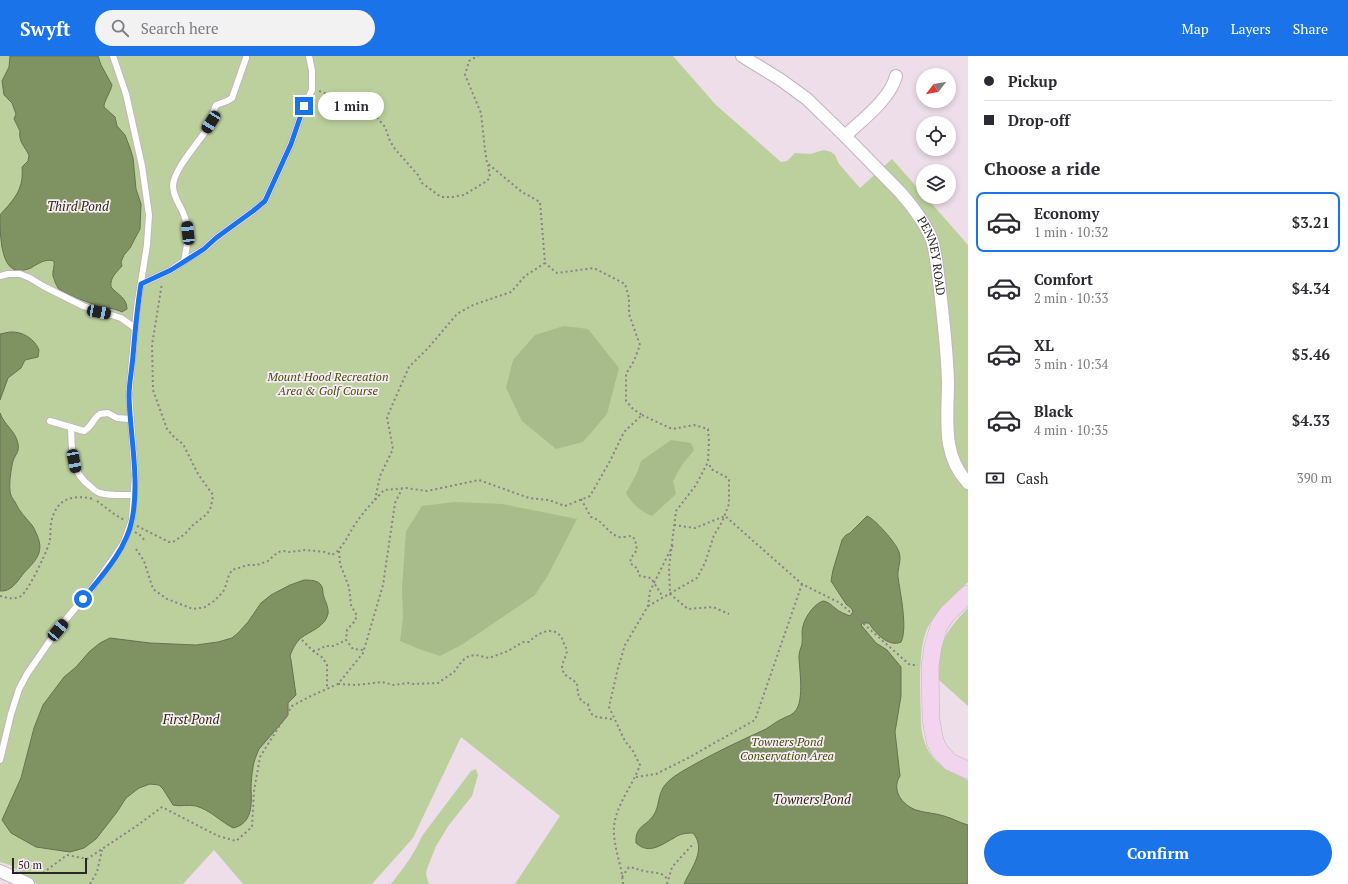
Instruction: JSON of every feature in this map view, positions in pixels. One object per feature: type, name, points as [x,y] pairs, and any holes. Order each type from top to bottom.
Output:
[{"type":"street","name":"PENNEY ROAD","points":[[742,56],[781,80],[803,96],[845,136],[912,205],[922,220],[932,242],[947,350],[947,429],[949,443],[956,468],[968,483]]},
{"type":"street","points":[[845,136],[886,97],[894,85],[896,76]]},
{"type":"street","points":[[968,594],[947,614],[939,626],[933,646],[930,666],[931,720],[935,741],[939,750],[950,762],[968,770]]},
{"type":"street","points":[[0,870],[27,884]]},
{"type":"lane","points":[[0,760],[11,714],[19,689],[27,674],[58,630],[116,556],[124,542],[132,520],[135,476],[129,394],[135,328],[147,244],[148,215],[142,166],[126,94],[113,56]]},
{"type":"lane","points":[[141,284],[171,270],[204,249],[216,238],[265,201],[291,144],[312,88],[312,70],[309,56]]},
{"type":"lane","points":[[184,261],[188,238],[187,224],[174,193],[173,184],[183,165],[211,122],[216,105],[232,98],[246,58]]},
{"type":"lane","points":[[0,276],[20,274],[83,306],[121,318],[135,328]]},
{"type":"lane","points":[[50,421],[86,431],[91,426],[96,416],[104,413],[117,418],[130,419]]},
{"type":"lane","points":[[70,427],[75,469],[82,481],[99,492],[134,496]]},
{"type":"path","points":[[312,88],[370,110],[385,127],[390,141],[395,149],[418,175],[422,183],[441,197],[464,195],[487,181],[490,177],[485,150],[482,113],[465,75],[469,61],[478,56]]},
{"type":"path","points":[[487,163],[522,192],[540,202],[545,263],[557,272],[594,268],[625,284],[629,298],[629,314],[640,345],[634,361],[626,374],[626,401],[633,409],[642,415],[672,429],[694,426],[708,429],[710,441],[708,462],[696,485],[676,511],[670,566],[670,594]]},
{"type":"path","points":[[375,500],[380,476],[393,449],[387,417],[409,366],[429,347],[457,314],[473,305],[511,292],[524,276],[545,263]]},
{"type":"path","points":[[136,549],[144,562],[153,589],[167,599],[193,608],[205,607],[223,592],[232,570],[247,565],[257,565],[268,561],[278,552],[306,550],[325,552],[332,555],[339,551],[355,524],[384,490],[406,488],[427,491],[479,480],[529,498],[549,500],[565,506],[590,496],[610,461],[624,432],[642,415]]},
{"type":"path","points":[[648,606],[697,578],[705,562],[714,535],[725,516],[729,504],[729,480],[711,469],[708,462]]},
{"type":"path","points":[[43,874],[67,855],[87,859],[138,825],[162,806],[218,836],[236,841],[252,827],[254,791],[260,757],[292,706],[338,684],[363,653],[383,585],[395,503],[402,489]]},
{"type":"path","points":[[581,499],[591,517],[597,518],[610,531],[620,538],[632,536],[635,539],[638,550],[630,558],[630,563],[638,569],[640,576],[651,578],[663,597]]},
{"type":"path","points":[[674,526],[695,528],[725,516]]},
{"type":"path","points":[[725,516],[802,584],[840,603],[910,665]]},
{"type":"path","points":[[133,532],[140,535],[146,542]]},
{"type":"path","points":[[623,884],[614,834],[615,822],[618,810],[636,777],[640,765],[633,751],[625,741],[609,707],[618,668],[626,645],[648,606],[650,591],[653,583],[673,545]]},
{"type":"path","points":[[339,551],[340,564],[349,587],[351,605],[357,616],[347,630],[346,640],[353,649],[364,650]]},
{"type":"path","points":[[636,777],[656,774],[688,758],[755,720],[802,584]]},
{"type":"path","points":[[670,594],[688,609],[713,607],[729,614]]},
{"type":"path","points":[[338,684],[356,685],[382,682],[394,685],[408,683],[438,683],[454,672],[462,661],[469,656],[476,655],[489,658],[508,651],[523,642],[529,642],[534,636],[551,630],[558,633],[567,649],[562,668],[564,674],[577,683],[578,696],[580,699],[588,704],[590,713],[593,716],[615,720]]},
{"type":"path","points":[[302,640],[312,651],[323,658],[327,665],[327,689]]},
{"type":"path","points":[[312,651],[325,646],[334,646],[346,640]]},
{"type":"path","points":[[666,884],[672,867],[694,843]]},
{"type":"path","points":[[90,884],[97,872],[102,849]]},
{"type":"path","points":[[622,878],[629,867],[646,872],[656,872],[668,880]]},
{"type":"green space","name":"Mount Hood Recreation Area & Golf Course","points":[[0,56],[673,56],[716,105],[781,162],[787,161],[795,153],[810,154],[824,150],[831,152],[835,155],[839,164],[860,188],[892,159],[916,186],[916,204],[932,204],[968,245],[968,582],[942,608],[929,625],[922,646],[920,688],[921,725],[926,746],[930,754],[942,766],[958,776],[968,780],[968,884],[515,884],[560,816],[461,737],[413,838],[372,884],[243,884],[214,850],[183,884],[37,884],[10,865],[0,862]]},
{"type":"green space","points":[[968,608],[968,706],[939,680],[941,648],[944,640],[952,625]]},
{"type":"green space","points":[[476,769],[478,775],[472,796],[449,825],[436,846],[426,874],[429,884],[391,884],[416,849],[422,836],[471,771]]},
{"type":"shaded area","points":[[564,326],[588,329],[619,368],[607,414],[583,442],[556,449],[522,421],[506,388],[513,360],[535,335]]},
{"type":"shaded area","points":[[671,440],[691,443],[694,450],[682,465],[673,481],[676,494],[652,516],[637,507],[626,493],[637,473],[641,461]]},
{"type":"shaded area","points":[[455,502],[502,504],[577,519],[547,577],[535,595],[463,644],[440,656],[400,641],[403,618],[402,588],[406,531],[422,506]]},
{"type":"water","name":"Third Pond","points":[[10,56],[98,56],[101,65],[112,85],[104,107],[115,117],[117,126],[125,135],[130,148],[133,158],[136,189],[141,204],[140,229],[130,248],[124,255],[121,262],[122,266],[111,280],[111,287],[124,299],[127,305],[127,309],[122,312],[98,306],[76,298],[58,288],[53,276],[54,261],[45,261],[26,270],[16,270],[7,262],[2,247],[0,215],[10,204],[20,188],[22,167],[28,161],[29,155],[21,141],[20,131],[14,119],[16,114],[12,103],[4,95],[2,81],[9,67]]},
{"type":"water","points":[[10,332],[28,336],[39,350],[38,357],[25,360],[21,368],[8,378],[0,400],[0,334]]},
{"type":"water","points":[[0,413],[4,421],[15,435],[18,446],[18,451],[13,461],[10,494],[20,511],[34,528],[40,547],[35,561],[11,588],[4,591],[0,591]]},
{"type":"water","name":"Towners Pond","points":[[867,516],[880,526],[897,548],[900,555],[898,577],[904,619],[903,636],[901,642],[892,643],[887,641],[874,631],[869,623],[863,623],[861,625],[876,643],[887,650],[901,667],[901,696],[895,732],[900,776],[897,792],[902,801],[911,808],[937,814],[968,825],[968,884],[684,884],[694,865],[698,852],[697,839],[693,833],[680,835],[660,846],[650,849],[641,847],[636,843],[637,833],[653,816],[657,809],[662,789],[671,779],[712,755],[766,729],[779,720],[791,715],[796,710],[799,703],[801,687],[799,656],[802,644],[802,630],[804,622],[813,608],[823,601],[840,612],[850,616],[853,612],[831,581],[842,540]]},
{"type":"water","name":"First Pond","points":[[304,580],[318,582],[322,586],[328,608],[328,614],[321,625],[305,635],[294,646],[290,656],[296,695],[288,703],[288,715],[259,749],[256,755],[253,764],[250,813],[244,822],[233,828],[196,806],[173,805],[159,785],[150,784],[139,788],[126,798],[96,839],[84,848],[70,852],[36,847],[11,833],[2,820],[21,778],[34,728],[43,705],[64,677],[76,667],[90,651],[100,643],[110,638],[150,643],[196,645],[218,642],[232,638],[248,622],[261,603],[271,595],[290,585]]},
{"type":"route","points":[[83,599],[116,556],[124,542],[132,520],[135,476],[130,428],[129,394],[135,324],[141,284],[171,270],[204,249],[216,238],[265,201],[291,144],[304,106]]},
{"type":"park label","name":"Towners Pond Conservation Area","points":[[787,749]]}]
